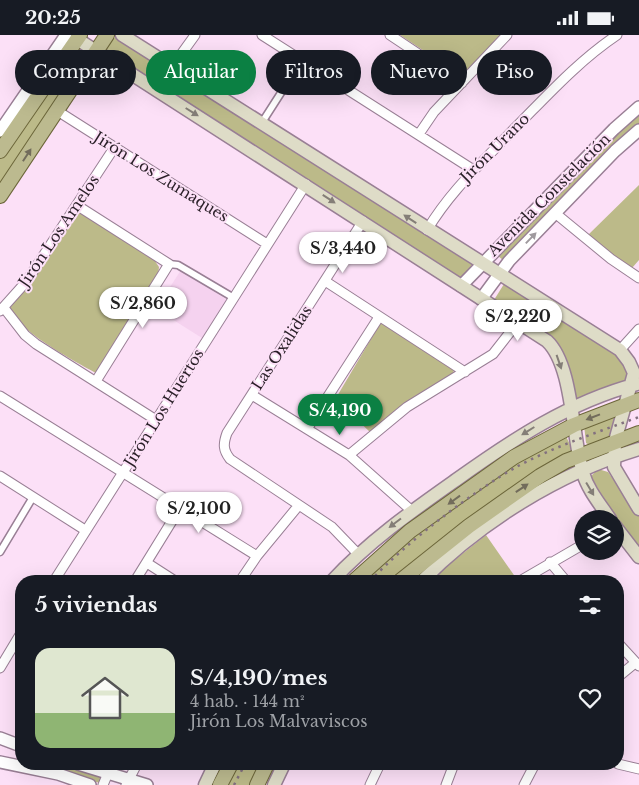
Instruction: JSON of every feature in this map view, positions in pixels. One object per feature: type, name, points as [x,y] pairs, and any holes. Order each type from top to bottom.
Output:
[{"type":"main road","points":[[66,50],[74,36],[96,50],[107,35]]},
{"type":"main road","points":[[122,35],[146,50]]},
{"type":"main road","points":[[136,76],[363,221],[553,347],[566,382],[582,471],[589,488],[604,510]]},
{"type":"main road","points":[[0,151],[38,95]]},
{"type":"main road","points":[[0,196],[66,95]]},
{"type":"main road","points":[[216,95],[620,350],[634,373],[636,384],[633,403],[615,441],[613,458],[615,472],[639,509]]},
{"type":"main road","points":[[338,575],[358,554],[412,511],[529,431],[571,407],[636,384]]},
{"type":"main road","points":[[361,575],[390,548],[514,457],[574,425],[633,403]]},
{"type":"main road","points":[[408,575],[497,506],[540,476],[579,455],[639,433]]},
{"type":"main road","points":[[429,575],[494,521],[530,499],[582,471],[639,449]]},
{"type":"main road","points":[[624,538],[639,557]]},
{"type":"main road","points":[[205,785],[212,770]]},
{"type":"main road","points":[[220,785],[228,770]]},
{"type":"main road","points":[[257,785],[264,770]]},
{"type":"main road","points":[[274,785],[281,770]]},
{"type":"street","points":[[184,50],[195,35]]},
{"type":"street","points":[[262,35],[286,50]]},
{"type":"street","points":[[390,35],[412,50]]},
{"type":"street","points":[[467,78],[507,35]]},
{"type":"street","name":"Jirón Urano","points":[[427,230],[451,194],[472,169],[566,76],[617,35]]},
{"type":"street","points":[[61,50],[74,36]]},
{"type":"street","points":[[0,131],[24,95]]},
{"type":"street","points":[[261,124],[280,95]]},
{"type":"street","points":[[358,95],[472,169]]},
{"type":"street","points":[[420,134],[434,112],[450,95]]},
{"type":"street","name":"Avenida Constelación","points":[[461,286],[614,129],[639,107]]},
{"type":"street","name":"Jirón Los Zumaques","points":[[56,111],[267,244]]},
{"type":"street","name":"Avenida Constelación","points":[[481,299],[498,274],[555,213],[615,151],[639,130]]},
{"type":"street","name":"Jirón Los Amelos","points":[[2,309],[26,281],[114,148]]},
{"type":"street","name":"Jirón Los Huertos","points":[[58,575],[306,184]]},
{"type":"street","points":[[78,205],[169,265],[178,265],[234,299]]},
{"type":"street","points":[[555,213],[611,259],[636,275],[639,265]]},
{"type":"street","name":"Las Oxalidas","points":[[299,505],[237,464],[224,452],[227,433],[363,221]]},
{"type":"street","points":[[96,381],[169,265]]},
{"type":"street","points":[[325,281],[465,372]]},
{"type":"street","points":[[2,309],[25,335],[36,344],[156,420]]},
{"type":"street","points":[[307,429],[379,317]]},
{"type":"street","points":[[349,455],[407,407],[493,354],[518,322]]},
{"type":"street","points":[[620,350],[639,329]]},
{"type":"street","points":[[252,395],[349,455],[412,511]]},
{"type":"street","points":[[0,396],[122,474],[257,556]]},
{"type":"street","points":[[0,476],[85,530]]},
{"type":"street","points":[[0,552],[33,497]]},
{"type":"street","points":[[244,575],[257,556],[299,505],[332,527],[358,554]]},
{"type":"street","points":[[139,575],[180,508]]},
{"type":"street","points":[[529,575],[574,549]]},
{"type":"street","points":[[550,562],[561,575]]},
{"type":"street","points":[[147,563],[166,575]]},
{"type":"street","points":[[0,668],[15,643]]},
{"type":"street","points":[[624,650],[637,665],[624,673]]},
{"type":"street","points":[[0,738],[15,744]]},
{"type":"street","points":[[0,761],[15,764]]},
{"type":"street","points":[[624,765],[639,769]]},
{"type":"street","points":[[40,770],[90,785]]},
{"type":"street","points":[[98,770],[128,782],[147,785]]},
{"type":"street","points":[[128,782],[134,770]]},
{"type":"street","points":[[370,785],[377,770]]},
{"type":"street","points":[[446,785],[452,770]]},
{"type":"street","points":[[524,785],[532,770]]},
{"type":"street","points":[[104,785],[108,773]]},
{"type":"shaded area","points":[[400,35],[500,35],[486,50],[477,50],[477,60],[467,71],[467,50],[423,50]]},
{"type":"shaded area","points":[[119,37],[146,54],[146,78],[136,72],[136,50],[104,50],[113,38]]},
{"type":"shaded area","points":[[43,95],[63,95],[0,190],[0,159]]},
{"type":"shaded area","points":[[173,95],[210,95],[473,263],[463,279]]},
{"type":"shaded area","points":[[639,112],[639,125],[503,260],[498,256],[498,252]]},
{"type":"shaded area","points":[[639,185],[639,260],[632,268],[607,252],[588,235]]},
{"type":"shaded area","points":[[79,211],[155,261],[159,267],[158,276],[96,373],[33,334],[13,315],[10,306],[27,286]]},
{"type":"shaded area","points":[[181,270],[227,300],[202,338],[156,309]]},
{"type":"shaded area","points":[[504,284],[613,348],[630,373],[626,382],[584,400],[575,398],[548,335],[494,300]]},
{"type":"shaded area","points":[[381,322],[453,367],[454,374],[371,433],[350,413],[333,403]]},
{"type":"shaded area","points":[[617,413],[612,436],[589,445],[586,443],[584,425]]},
{"type":"shaded area","points":[[565,434],[573,451],[414,562],[400,575],[366,575],[387,556],[531,451]]},
{"type":"shaded area","points":[[598,469],[608,472],[639,515],[639,552],[624,532],[624,510],[609,510],[591,480],[592,475]]},
{"type":"shaded area","points":[[486,535],[514,575],[436,575]]},
{"type":"shaded area","points":[[53,770],[86,770],[103,775],[100,783]]},
{"type":"shaded area","points":[[233,770],[259,770],[252,785],[226,785]]},
{"type":"railway","points":[[376,575],[421,534],[481,489],[518,466],[547,452],[639,417]]},
{"type":"railway","points":[[234,785],[242,770]]}]
